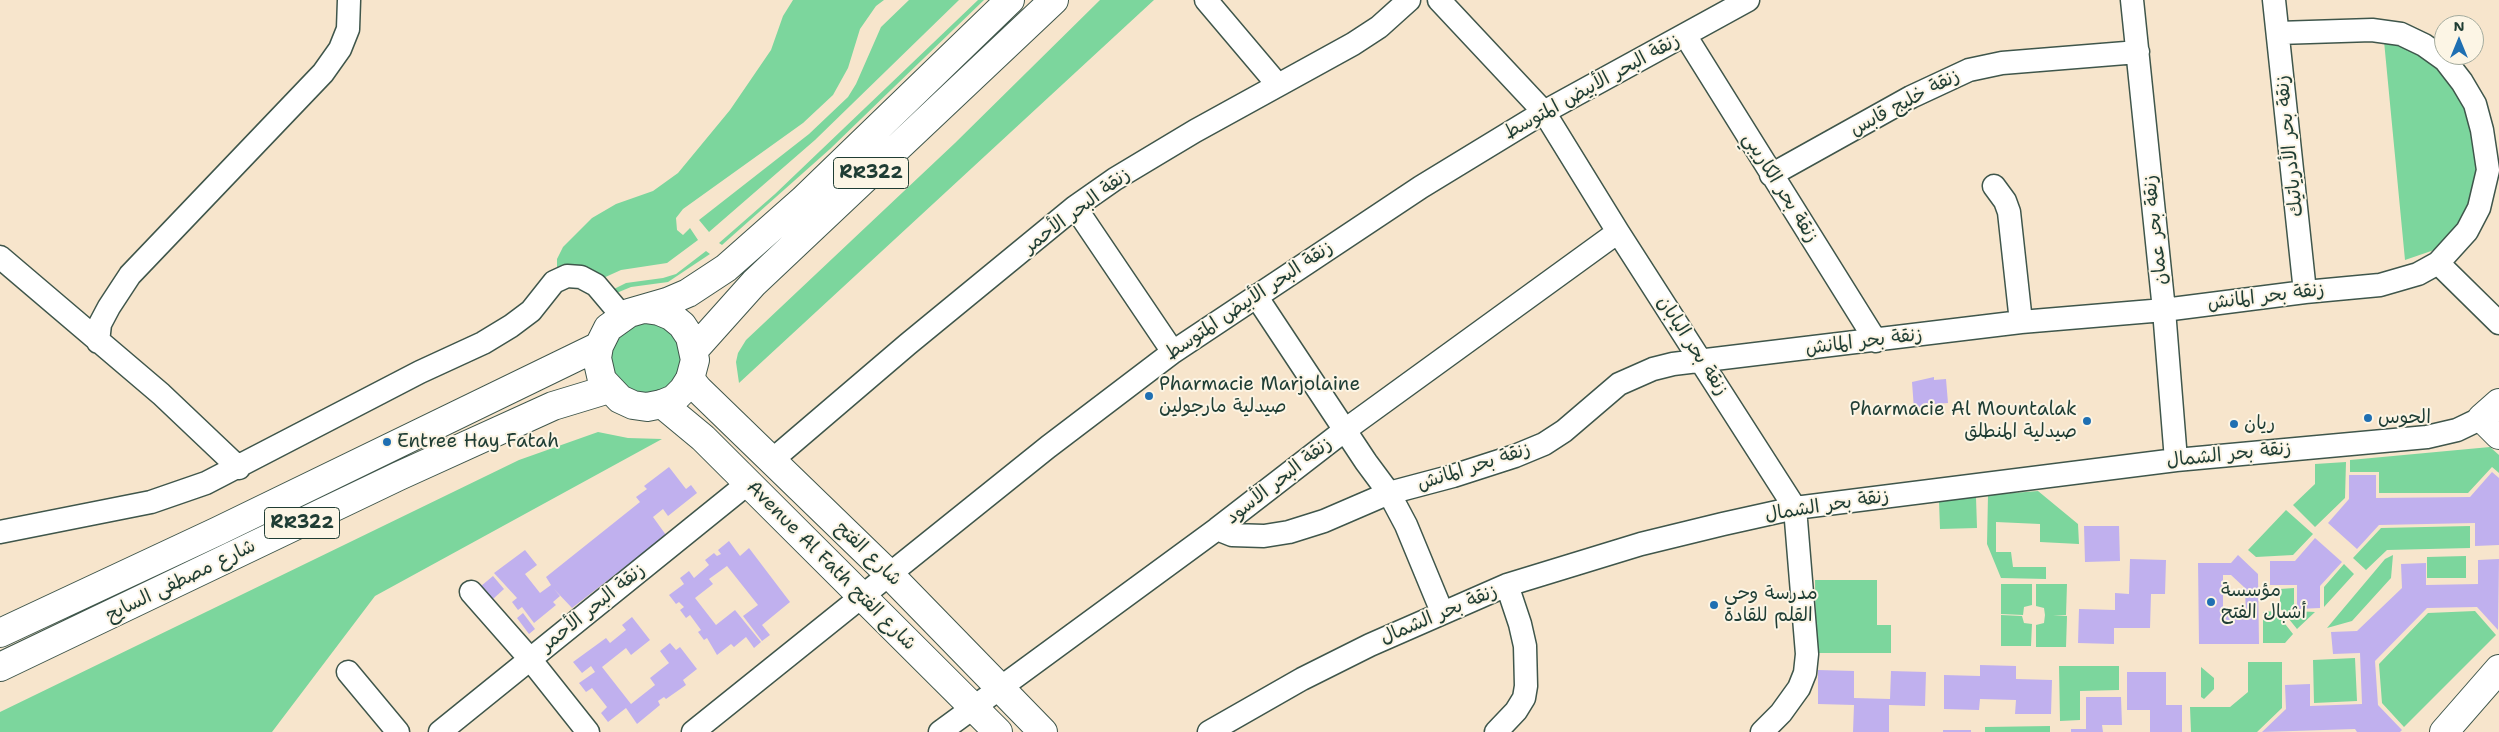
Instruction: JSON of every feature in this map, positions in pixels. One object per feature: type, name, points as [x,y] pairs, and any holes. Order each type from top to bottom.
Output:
[{"type":"main road","name":"RR322","points":[[0,633],[218,531],[599,346],[608,328],[634,313],[688,293],[726,268],[803,200],[1010,0]]},
{"type":"main road","name":"RR322","points":[[694,350],[754,283],[1054,0]]},
{"type":"main road","points":[[599,346],[599,369],[609,389],[620,399],[633,405],[648,407],[674,399],[690,379],[695,360],[690,337],[677,321],[659,311],[634,313]]},
{"type":"main road","name":"شارع الفتح","points":[[690,379],[771,461],[889,574],[1044,732]]},
{"type":"main road","name":"شارع مصطفى السايح","points":[[0,667],[399,476],[553,406],[609,389]]},
{"type":"main road","name":"Avenue Al Fath شارع الفتح","points":[[662,404],[703,438],[747,484],[998,732]]},
{"type":"main road","points":[[2446,732],[2499,669]]},
{"type":"main road","points":[[2446,732],[2465,720],[2499,689]]},
{"type":"street","points":[[98,342],[100,324],[109,306],[130,275],[292,106],[340,49],[348,29],[349,0]]},
{"type":"street","points":[[1206,0],[1278,85]]},
{"type":"street","name":"زنقة البحر الأحمر","points":[[771,461],[908,344],[1076,207],[1145,161],[1372,31],[1409,0]]},
{"type":"street","name":"زنقة بحر اليابان","points":[[1439,0],[1544,112],[1618,232],[1703,361],[1795,508],[1807,654],[1806,673],[1799,688],[1781,713],[1762,732]]},
{"type":"street","name":"زنقة البحر الأبيض المتوسط","points":[[693,732],[1048,447],[1173,352],[1421,187],[1544,112],[1748,0]]},
{"type":"street","name":"زنقة بحر عمان","points":[[2132,0],[2164,310],[2176,460]]},
{"type":"street","name":"زنقة بحر الأدرياتيك","points":[[2274,0],[2305,292]]},
{"type":"street","name":"زنقة بحر المانش","points":[[1217,529],[1232,535],[1264,536],[1290,532],[1324,521],[1389,492],[1453,476],[1544,444],[1582,418],[1619,384],[1653,369],[1673,364],[2021,322],[2164,310],[2305,292],[2380,285],[2418,274],[2438,263],[2471,224],[2479,208],[2494,164],[2475,104],[2462,82],[2445,60],[2424,45],[2401,34],[2372,30],[2278,33]]},
{"type":"street","name":"زنقة بحر الكاريبي","points":[[1685,35],[1876,341]]},
{"type":"street","name":"زنقة خليج قابس","points":[[1771,175],[1911,98],[1969,70],[2002,63],[2138,52]]},
{"type":"street","points":[[1994,186],[2005,201],[2010,220],[2021,322]]},
{"type":"street","points":[[1076,207],[1173,352]]},
{"type":"street","name":"زنقة البحر الأسود","points":[[940,732],[1217,529],[1345,430],[1618,232]]},
{"type":"street","points":[[0,257],[161,394],[239,468]]},
{"type":"street","points":[[2438,263],[2499,323]]},
{"type":"street","points":[[0,532],[151,502],[180,494],[239,468],[420,372],[483,343],[524,316],[554,282],[567,276],[581,277],[596,285],[634,313]]},
{"type":"street","points":[[1256,296],[1345,430],[1389,492],[1406,525],[1442,612]]},
{"type":"street","name":"زنقة بحر الشمال","points":[[1209,732],[1302,679],[1442,612],[1507,585],[1641,544],[1795,508],[2176,460],[2427,437],[2494,419]]},
{"type":"street","name":"زنقة البحر الأحمر","points":[[440,732],[747,484]]},
{"type":"street","points":[[1496,732],[1516,711],[1524,698],[1526,686],[1524,646],[1520,624],[1507,585]]},
{"type":"street","points":[[472,592],[530,659],[588,732]]},
{"type":"street","points":[[348,672],[398,732]]},
{"type":"green space","points":[[793,0],[884,0],[876,6],[860,29],[848,68],[833,95],[803,123],[683,209],[676,218],[677,230],[683,235],[690,228],[698,240],[667,263],[621,270],[601,279],[557,273],[557,259],[563,247],[592,218],[616,204],[653,191],[678,173],[730,110],[771,50],[783,16]]},
{"type":"green space","points":[[909,0],[959,0],[815,140],[709,232],[699,220],[809,134],[848,97],[856,84],[881,27]]},
{"type":"green space","points":[[978,0],[984,0],[830,149],[722,245],[719,243],[775,194]]},
{"type":"green space","points":[[1100,0],[1154,0],[739,383],[736,362],[738,353],[746,340],[955,143]]},
{"type":"green space","points":[[2384,41],[2410,46],[2434,59],[2434,65],[2440,65],[2460,90],[2481,156],[2473,207],[2437,249],[2405,260]]},
{"type":"green space","points":[[706,251],[710,254],[668,282],[631,287],[614,294],[610,291],[626,283],[663,278],[676,274]]},
{"type":"green space","points":[[646,323],[659,326],[671,333],[678,345],[681,358],[678,371],[671,383],[659,390],[646,393],[633,390],[621,383],[614,371],[611,358],[614,345],[621,333],[633,326]]},
{"type":"green space","points":[[598,432],[628,438],[662,439],[375,596],[272,732],[0,732],[0,712],[519,460]]},
{"type":"green space","points":[[2490,447],[2499,455],[2499,473],[2492,467],[2468,493],[2379,493],[2379,472],[2350,472],[2350,460]]},
{"type":"green space","points":[[2346,462],[2345,498],[2315,527],[2293,505],[2315,484],[2315,464]]},
{"type":"green space","points":[[2038,491],[2078,524],[2079,544],[2040,542],[2040,524],[1996,522],[1996,552],[2011,552],[2013,567],[2046,567],[2046,579],[2001,578],[1987,544],[1988,495]]},
{"type":"green space","points":[[1976,497],[1977,528],[1940,529],[1939,501]]},
{"type":"green space","points":[[2286,510],[2313,534],[2293,555],[2256,557],[2248,550]]},
{"type":"green space","points":[[2470,526],[2470,548],[2387,550],[2366,570],[2353,558],[2381,528]]},
{"type":"green space","points":[[2393,555],[2391,578],[2352,621],[2327,628],[2385,559]]},
{"type":"green space","points":[[2466,556],[2466,578],[2427,578],[2427,557]]},
{"type":"green space","points":[[2344,564],[2354,574],[2324,607],[2324,587]]},
{"type":"green space","points":[[1815,580],[1877,580],[1877,625],[1891,625],[1891,653],[1816,653]]},
{"type":"green space","points":[[2001,584],[2032,584],[2032,605],[2024,607],[2023,615],[2001,614]]},
{"type":"green space","points":[[2036,584],[2067,584],[2066,615],[2053,615],[2067,616],[2066,647],[2036,647],[2036,625],[2044,623],[2045,615],[2044,608],[2036,606]]},
{"type":"green space","points":[[2294,588],[2294,611],[2315,612],[2297,629],[2280,608],[2280,589]]},
{"type":"green space","points":[[2275,611],[2293,634],[2285,643],[2263,643],[2263,612]]},
{"type":"green space","points":[[2475,611],[2496,635],[2404,727],[2382,703],[2379,664],[2428,613]]},
{"type":"green space","points":[[2001,615],[2022,616],[2024,623],[2032,624],[2031,646],[2001,646]]},
{"type":"green space","points":[[2355,658],[2357,701],[2314,703],[2313,660]]},
{"type":"green space","points":[[2248,662],[2282,662],[2282,708],[2257,732],[2191,732],[2190,707],[2230,707],[2248,692]]},
{"type":"green space","points":[[2059,666],[2119,666],[2119,690],[2080,691],[2080,720],[2060,721]]},
{"type":"green space","points":[[2201,667],[2214,678],[2214,689],[2204,699],[2201,697]]},
{"type":"green space","points":[[2050,726],[2050,732],[1985,732],[1985,727]]},
{"type":"building","points":[[1934,377],[1934,380],[1946,379],[1948,403],[1934,404],[1934,407],[1914,409],[1912,382]]},
{"type":"building","points":[[669,467],[686,489],[691,485],[697,493],[668,516],[663,509],[653,517],[666,535],[572,608],[554,589],[560,596],[553,602],[556,605],[534,623],[522,607],[518,610],[512,602],[517,598],[494,573],[525,550],[537,565],[525,574],[540,593],[551,585],[546,577],[640,502],[636,497],[647,489],[644,486]]},
{"type":"building","points":[[2492,472],[2499,478],[2499,545],[2475,546],[2475,523],[2379,525],[2357,549],[2328,523],[2349,499],[2349,475],[2376,475],[2376,498],[2470,497]]},
{"type":"building","points":[[2084,526],[2119,526],[2120,561],[2085,562]]},
{"type":"building","points":[[2315,538],[2342,562],[2320,586],[2320,608],[2297,609],[2297,585],[2270,585],[2270,561],[2295,561]]},
{"type":"building","points":[[729,541],[740,556],[749,548],[790,602],[762,625],[770,635],[762,641],[743,616],[758,605],[727,566],[709,579],[713,584],[695,598],[716,625],[735,610],[761,642],[754,648],[746,637],[734,647],[731,644],[717,655],[707,638],[704,640],[698,632],[701,630],[690,615],[686,618],[680,610],[684,607],[679,602],[676,604],[669,595],[684,584],[680,578],[689,571],[694,578],[709,565],[705,560],[714,553],[717,556],[721,554],[718,550]]},
{"type":"building","name":"مؤسسة أشبال الفتح","points":[[2238,555],[2258,574],[2259,644],[2199,644],[2198,563],[2231,563]],"holes":[[[2223,575],[2231,575],[2245,588],[2246,616],[2223,616]]]},
{"type":"building","points":[[2130,559],[2166,560],[2165,594],[2151,594],[2150,628],[2114,628],[2114,644],[2078,643],[2079,609],[2115,610],[2115,593],[2129,594]]},
{"type":"building","points":[[2499,559],[2498,630],[2477,607],[2427,608],[2375,661],[2378,705],[2402,730],[2400,732],[2357,732],[2355,729],[2262,732],[2286,709],[2285,685],[2310,684],[2310,706],[2362,704],[2360,653],[2333,654],[2331,632],[2357,631],[2402,588],[2401,564],[2426,563],[2426,585],[2478,584],[2478,560]]},
{"type":"building","points":[[493,576],[504,589],[493,599],[481,586]]},
{"type":"building","points":[[523,613],[535,629],[529,634],[517,618]]},
{"type":"building","points":[[632,617],[650,640],[631,655],[626,648],[602,667],[631,704],[655,685],[650,678],[669,663],[660,651],[670,643],[676,650],[680,647],[697,669],[683,680],[686,685],[666,699],[664,697],[658,701],[660,705],[637,724],[626,708],[608,722],[601,713],[607,707],[592,688],[586,692],[579,683],[595,672],[591,666],[582,673],[573,662],[606,638],[610,643],[626,630],[622,625]]},
{"type":"building","points":[[1980,665],[2016,666],[2016,679],[2052,680],[2051,714],[2015,714],[2016,700],[1980,699],[1979,710],[1944,709],[1944,675],[1980,676]]},
{"type":"building","points":[[1818,670],[1854,671],[1854,698],[1890,699],[1891,671],[1926,672],[1925,706],[1889,705],[1889,732],[1853,732],[1854,705],[1818,704]]},
{"type":"building","points":[[2127,672],[2166,672],[2166,705],[2182,705],[2182,732],[2150,732],[2150,710],[2127,710]]},
{"type":"building","points":[[2086,697],[2121,697],[2122,725],[2102,725],[2103,732],[2071,732],[2071,729],[2086,729]]},
{"type":"building","points":[[1943,730],[1971,730],[1971,732],[1943,732]]},
{"type":"place","name":"Pharmacie Marjolaine صيدلية مارجولين","points":[[1149,396]]},
{"type":"place","name":"الحوس","points":[[2368,418]]},
{"type":"place","name":"Pharmacie Al Mountalak صيدلية المنطلق","points":[[2087,421]]},
{"type":"place","name":"ريان","points":[[2234,424]]},
{"type":"place","name":"Entree Hay Fatah","points":[[387,442]]},
{"type":"place","name":"مؤسسة أشبال الفتح","points":[[2211,602]]},
{"type":"place","name":"مدرسة وحي القلم للقادة","points":[[1714,605]]}]
